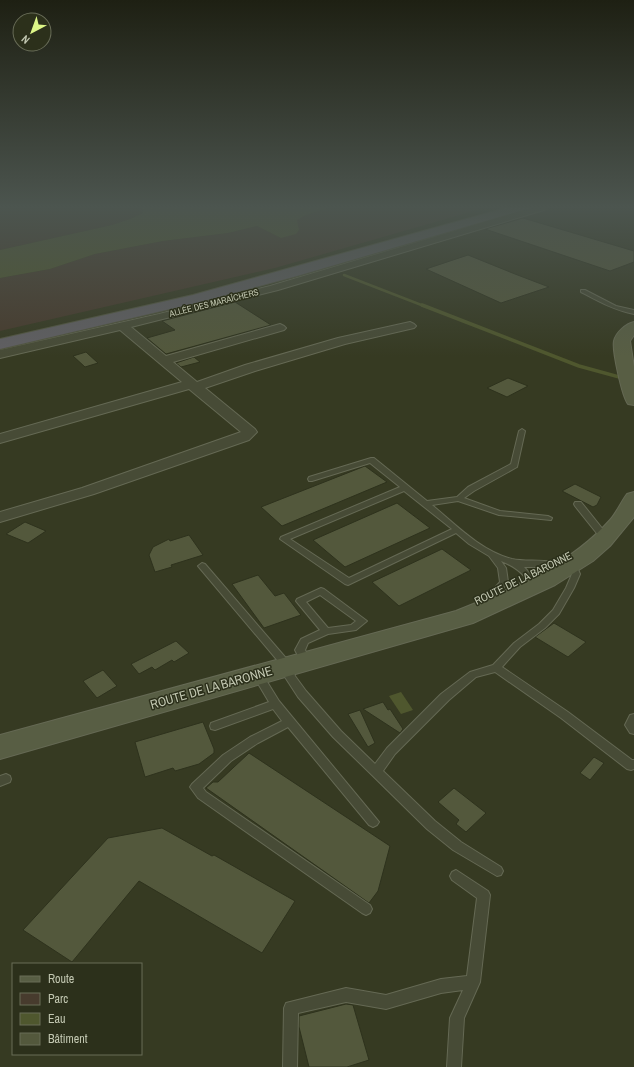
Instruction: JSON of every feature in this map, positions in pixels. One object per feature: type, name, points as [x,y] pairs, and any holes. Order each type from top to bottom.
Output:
[{"type":"highway","points":[[0,338],[190,294],[327,258]]},
{"type":"highway","points":[[0,344],[203,297],[345,258]]},
{"type":"main road","points":[[630,388],[622,341],[624,335],[634,327]]},
{"type":"main road","name":"ROUTE DE LA BARONNE","points":[[0,748],[257,674],[464,617],[520,575],[572,565],[588,554],[618,524],[634,498]]},
{"type":"main road","name":"ROUTE DE LA BARONNE","points":[[421,628],[496,591],[520,575],[549,564],[605,537]]},
{"type":"street","name":"ALLÉE DES MARAÎCHERS","points":[[0,354],[122,326],[274,288],[373,258]]},
{"type":"street","points":[[0,517],[88,491],[244,437],[250,432],[122,326]]},
{"type":"street","points":[[0,439],[193,386],[342,340],[410,326]]},
{"type":"street","points":[[163,361],[280,328]]},
{"type":"lane","points":[[583,291],[609,306],[624,311],[634,312]]},
{"type":"lane","points":[[459,499],[471,489],[514,465],[522,432]]},
{"type":"lane","points":[[312,479],[371,460],[472,542],[520,575]]},
{"type":"lane","points":[[405,488],[284,539],[348,582],[457,530]]},
{"type":"lane","points":[[425,504],[459,499],[499,513],[548,518]]},
{"type":"lane","points":[[578,504],[605,537]]},
{"type":"lane","points":[[493,555],[502,568],[504,582],[496,591]]},
{"type":"lane","points":[[376,772],[391,751],[445,697],[472,674],[496,668],[518,645],[542,626],[556,612],[570,588],[576,574],[572,565]]},
{"type":"lane","points":[[202,566],[296,663]]},
{"type":"lane","points":[[326,631],[300,601],[321,591],[362,621],[353,628],[326,631],[304,641],[290,676],[302,694],[337,734],[430,825],[457,846],[497,871]]},
{"type":"lane","points":[[496,668],[524,685],[586,729],[631,766],[634,764]]},
{"type":"lane","points":[[257,674],[275,704],[373,822]]},
{"type":"lane","points":[[215,726],[275,704]]},
{"type":"lane","points":[[634,718],[630,725],[634,730]]},
{"type":"lane","points":[[290,722],[254,740],[227,758],[196,787],[202,795],[366,909]]},
{"type":"lane","points":[[454,1067],[457,1018],[473,982],[484,896],[456,876]]},
{"type":"lane","points":[[290,1067],[291,1008],[346,995],[386,1002],[442,986],[473,982]]},
{"type":"green space","points":[[84,258],[311,258],[275,268],[0,331],[0,278],[50,269]]},
{"type":"water","points":[[0,258],[84,258],[50,269],[0,278]]},
{"type":"water","points":[[401,692],[413,710],[401,714],[389,696]]},
{"type":"building","points":[[460,258],[475,258],[549,287],[501,303],[426,269]]},
{"type":"building","points":[[571,258],[634,258],[634,262],[610,271]]},
{"type":"building","points":[[235,302],[271,325],[166,354],[147,338],[175,330],[162,321]]},
{"type":"building","points":[[86,352],[98,363],[85,367],[73,356]]},
{"type":"building","points":[[194,357],[200,362],[181,367],[176,363]]},
{"type":"building","points":[[508,378],[528,386],[507,397],[487,388]]},
{"type":"building","points":[[365,466],[387,482],[282,526],[261,507]]},
{"type":"building","points":[[575,484],[601,497],[597,505],[593,507],[562,491]]},
{"type":"building","points":[[397,503],[430,528],[345,567],[313,540]]},
{"type":"building","points":[[25,522],[46,531],[28,543],[6,534]]},
{"type":"building","points":[[189,535],[203,555],[171,565],[172,567],[155,572],[149,555],[153,547],[169,539],[170,541]]},
{"type":"building","points":[[442,549],[471,570],[399,606],[372,582]]},
{"type":"building","points":[[258,575],[275,596],[284,593],[301,615],[264,628],[232,584]]},
{"type":"building","points":[[554,623],[586,642],[568,657],[535,637]]},
{"type":"building","points":[[176,641],[189,653],[174,662],[172,660],[155,670],[152,667],[139,674],[131,664]]},
{"type":"building","points":[[103,670],[117,686],[97,698],[83,681]]},
{"type":"building","points":[[383,702],[388,710],[390,709],[403,729],[400,733],[363,709]]},
{"type":"building","points":[[360,710],[375,743],[368,747],[348,714]]},
{"type":"building","points":[[203,722],[214,749],[214,753],[199,764],[175,771],[173,768],[145,777],[135,742]]},
{"type":"building","points":[[249,753],[390,846],[378,891],[369,903],[206,788],[213,782],[218,782]]},
{"type":"building","points":[[594,757],[604,763],[590,780],[580,773]]},
{"type":"building","points":[[454,788],[486,813],[466,832],[456,824],[459,820],[438,802]]},
{"type":"building","points":[[162,828],[212,856],[214,855],[295,901],[262,953],[139,881],[72,962],[23,930],[108,838]]},
{"type":"building","points":[[346,1004],[353,1005],[369,1060],[347,1067],[309,1067],[299,1027],[299,1016]]},
{"type":"waterway","points":[[344,275],[424,306]]},
{"type":"waterway","points":[[422,305],[579,366],[634,381]]}]
